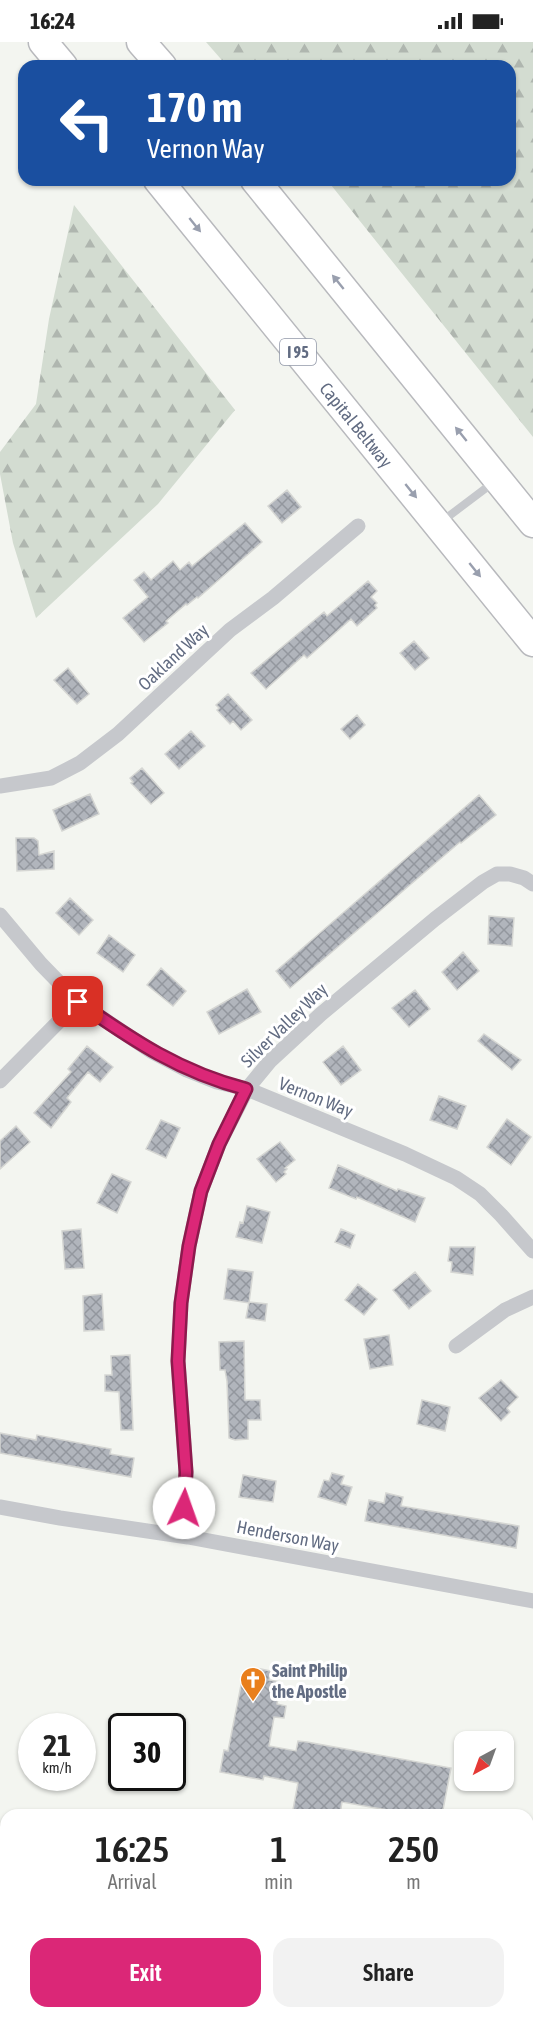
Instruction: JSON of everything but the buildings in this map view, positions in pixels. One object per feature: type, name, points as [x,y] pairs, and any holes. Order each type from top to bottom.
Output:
[{"type":"highway","points":[[43,42],[58,60]]},
{"type":"highway","points":[[141,42],[157,60]]},
{"type":"highway","name":"Capital Beltway","points":[[163,186],[533,642]]},
{"type":"highway","points":[[260,186],[533,523]]},
{"type":"street","name":"Oakland Way","points":[[0,786],[51,778],[80,763],[118,734],[230,630],[273,598],[358,526]]},
{"type":"street","name":"Silver Valley Way","points":[[188,1537],[184,1508],[186,1472],[178,1361],[181,1303],[189,1246],[201,1191],[219,1144],[246,1089],[270,1061],[321,1014],[483,882],[497,874],[510,874],[524,878],[533,884]]},
{"type":"street","name":"Vernon Way","points":[[0,915],[41,964],[78,1002],[151,1051],[187,1070],[217,1082],[246,1089],[405,1154],[456,1178],[480,1194],[533,1251]]},
{"type":"street","points":[[0,1081],[78,1002]]},
{"type":"street","points":[[456,1346],[505,1310],[533,1298]]},
{"type":"street","name":"Henderson Way","points":[[0,1507],[188,1537],[533,1601]]},
{"type":"lane","points":[[438,525],[497,479]]},
{"type":"green space","points":[[206,42],[533,42],[533,437],[332,186],[516,186],[516,60],[222,60]]},
{"type":"green space","points":[[74,205],[235,410],[158,504],[36,618],[13,543],[0,474],[0,452],[36,404],[49,319]]},
{"type":"place","name":"Saint Philip the Apostle","points":[[253,1703]]},
{"type":"route","points":[[78,1002],[151,1051],[187,1070],[217,1082],[246,1089],[219,1144],[201,1191],[189,1246],[181,1303],[178,1361],[186,1472],[184,1508]]}]
